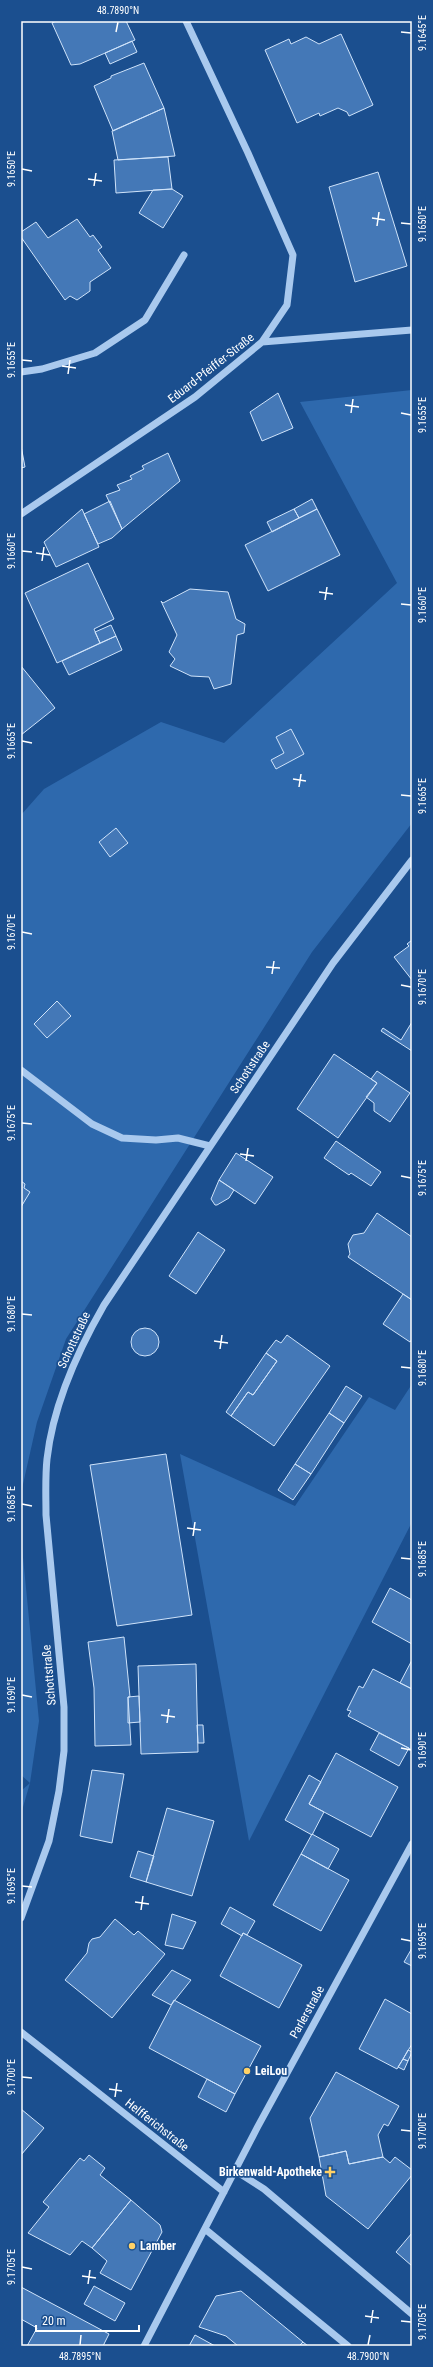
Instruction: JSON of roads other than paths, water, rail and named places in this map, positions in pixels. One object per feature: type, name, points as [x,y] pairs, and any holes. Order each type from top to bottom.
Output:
[{"type":"street","name":"Eduard-Pfeiffer-Straße","points":[[21,514],[195,397],[262,342],[287,304],[293,255],[186,21]]},
{"type":"street","points":[[21,372],[42,369],[95,353],[145,320],[184,255]]},
{"type":"street","points":[[262,342],[412,330]]},
{"type":"street","name":"Schottstraße","points":[[21,1918],[49,1841],[59,1791],[64,1751],[64,1708],[46,1515],[47,1458],[55,1419],[81,1345],[104,1304],[333,963],[412,860]]},
{"type":"street","points":[[21,1070],[92,1124],[122,1138],[156,1140],[178,1138],[210,1146]]},
{"type":"street","name":"Parlerstraße","points":[[224,2192],[236,2172],[257,2128],[412,1845]]},
{"type":"street","name":"Helfferichstraße","points":[[21,2032],[224,2192]]},
{"type":"street","points":[[236,2172],[264,2189],[412,2314]]},
{"type":"street","points":[[144,2346],[224,2192]]},
{"type":"street","points":[[205,2228],[348,2346]]},
{"type":"place","name":"LeiLou","points":[[247,2071]]},
{"type":"place","name":"Birkenwald-Apotheke","points":[[330,2172]]},
{"type":"place","name":"Lamber","points":[[132,2246]]}]
